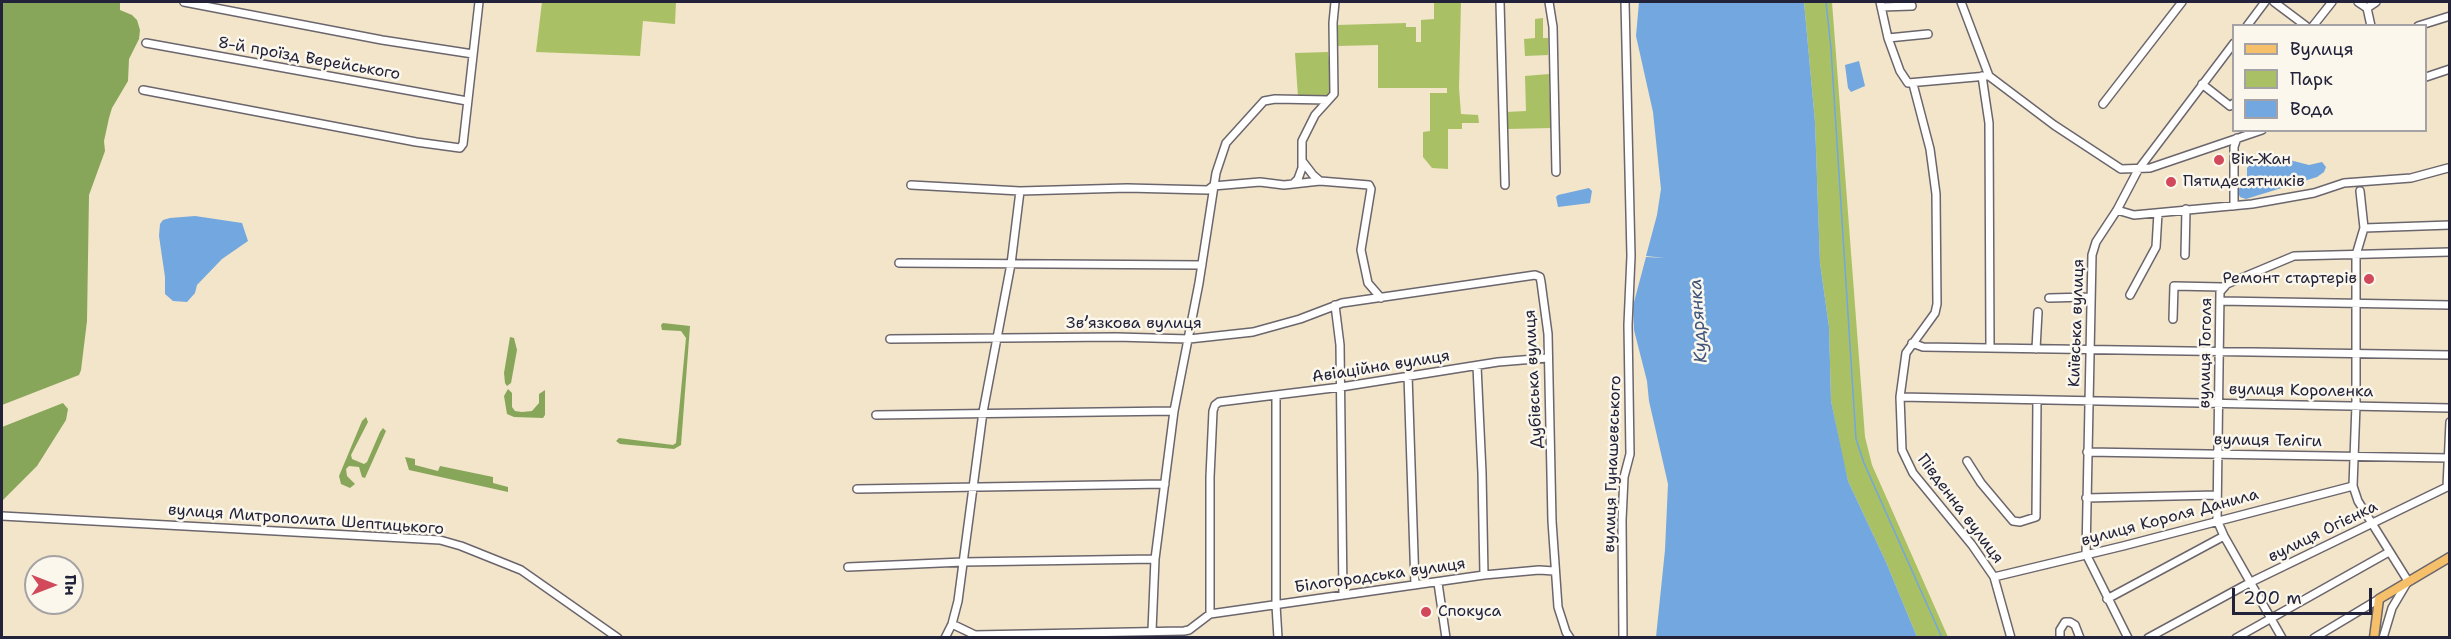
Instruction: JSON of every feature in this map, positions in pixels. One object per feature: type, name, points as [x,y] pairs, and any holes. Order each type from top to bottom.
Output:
[{"type":"main road","points":[[2374,638],[2379,599],[2450,556]]},
{"type":"street","points":[[184,2],[382,40],[473,54]]},
{"type":"street","points":[[143,90],[416,142],[460,148],[463,144],[478,2]]},
{"type":"street","points":[[1294,183],[1300,174],[1303,162],[1302,141],[1315,115],[1335,91],[1333,23],[1335,2]]},
{"type":"street","points":[[1500,2],[1505,185]]},
{"type":"street","points":[[1549,2],[1553,27],[1556,172]]},
{"type":"street","name":"вулиця Гунашевського","points":[[1623,638],[1622,520],[1624,477],[1630,454],[1628,316],[1631,256],[1625,2]]},
{"type":"street","points":[[1961,2],[1986,76],[1989,123],[1990,347]]},
{"type":"street","points":[[2103,104],[2182,2]]},
{"type":"street","points":[[2248,24],[2265,2]]},
{"type":"street","points":[[2274,2],[2303,24]]},
{"type":"street","points":[[2315,24],[2332,2]]},
{"type":"street","points":[[2358,2],[2367,8],[2371,24]]},
{"type":"street","points":[[2367,8],[2376,2]]},
{"type":"street","points":[[1912,6],[1881,4],[1887,38],[1900,71],[1908,83],[1986,76],[2121,169],[2150,168],[2256,132]]},
{"type":"street","points":[[2424,24],[2450,16]]},
{"type":"street","points":[[1887,38],[1928,34]]},
{"type":"street","name":"8-й проїзд Верейського","points":[[146,43],[467,101]]},
{"type":"street","name":"Київська вулиця","points":[[2128,638],[2086,554],[2088,350],[2092,255],[2096,242],[2117,210],[2138,170],[2232,46]]},
{"type":"street","points":[[2427,77],[2450,69]]},
{"type":"street","name":"Південна вулиця","points":[[1913,84],[1930,149],[1936,194],[1937,304],[1935,313],[1906,353],[1900,397],[1900,439],[1906,462],[1912,473],[1972,545],[1994,577],[2011,638]]},
{"type":"street","points":[[2202,84],[2232,104]]},
{"type":"street","points":[[1152,631],[1155,559],[1174,411],[1202,265],[1213,186],[1226,143],[1264,101],[1275,99],[1328,100]]},
{"type":"street","points":[[2234,206],[2234,147],[2237,138]]},
{"type":"street","points":[[1303,162],[1320,181]]},
{"type":"street","points":[[2117,210],[2134,215],[2234,206],[2314,193],[2351,182],[2370,183],[2410,178],[2448,168]]},
{"type":"street","points":[[911,185],[1020,191],[1127,188],[1208,190],[1213,186],[1260,182],[1284,185],[1320,181],[1363,183],[1369,185],[1371,189],[1361,250],[1368,283],[1381,298]]},
{"type":"street","points":[[945,638],[952,624],[963,562],[982,412],[1011,264],[1020,191]]},
{"type":"street","points":[[2360,191],[2364,228],[2356,255],[2356,405],[2353,486],[2358,501],[2408,581],[2392,608],[2383,638]]},
{"type":"street","points":[[2185,255],[2186,209]]},
{"type":"street","points":[[2130,295],[2156,247],[2158,213]]},
{"type":"street","points":[[2364,228],[2450,225]]},
{"type":"street","name":"вулиця Гоголя","points":[[2282,638],[2217,520],[2220,301],[2223,287],[2288,257],[2450,252]]},
{"type":"street","points":[[899,263],[1202,265]]},
{"type":"street","name":"Дубівська вулиця","points":[[1372,299],[1535,274],[1540,277],[1548,334],[1554,571],[1558,607],[1569,637]]},
{"type":"street","points":[[2173,319],[2174,286],[2223,287]]},
{"type":"street","points":[[2049,298],[2090,297]]},
{"type":"street","name":"Звʼязкова вулиця","points":[[890,339],[1116,337],[1189,339],[1253,332],[1300,319],[1335,305],[1372,299]]},
{"type":"street","points":[[2220,301],[2450,305]]},
{"type":"street","points":[[1335,305],[1340,345],[1343,595]]},
{"type":"street","points":[[2036,349],[2038,312]]},
{"type":"street","points":[[1912,343],[1923,347],[2450,355]]},
{"type":"street","name":"Авіаційна вулиця","points":[[1210,614],[1213,411],[1219,402],[1548,358]]},
{"type":"street","points":[[1477,366],[1484,575]]},
{"type":"street","points":[[1408,375],[1415,585]]},
{"type":"street","points":[[1276,396],[1278,638]]},
{"type":"street","name":"вулиця Короленка","points":[[1900,397],[2450,408]]},
{"type":"street","points":[[1967,461],[2013,522],[2036,517],[2037,401]]},
{"type":"street","points":[[876,415],[1174,411]]},
{"type":"street","points":[[2448,489],[2450,422]]},
{"type":"street","name":"вулиця Теліги","points":[[2087,452],[2449,458]]},
{"type":"street","points":[[856,489],[1165,484]]},
{"type":"street","name":"вулиця Короля Данила","points":[[1994,577],[2353,486]]},
{"type":"street","name":"вулиця Огієнка","points":[[2148,638],[2251,582],[2448,489]]},
{"type":"street","points":[[2086,498],[2217,495]]},
{"type":"street","name":"вулиця Митрополита Шептицького","points":[[2,516],[440,540],[521,570],[618,638]]},
{"type":"street","points":[[2107,598],[2224,536]]},
{"type":"street","points":[[2236,638],[2389,552]]},
{"type":"street","points":[[848,567],[963,562],[1155,559]]},
{"type":"street","name":"Білогородська вулиця","points":[[1210,614],[1484,575],[1539,570],[1554,571]]},
{"type":"street","points":[[1438,583],[1446,638]]},
{"type":"street","points":[[2314,638],[2379,599]]},
{"type":"street","points":[[952,624],[976,636],[1190,630],[1210,614]]},
{"type":"street","points":[[2060,638],[2060,630],[2065,622],[2070,622],[2075,625],[2080,638]]},
{"type":"green space","points":[[2,2],[120,2],[120,10],[137,20],[140,30],[139,39],[129,59],[128,81],[112,108],[104,141],[105,151],[89,195],[87,321],[81,370],[79,375],[2,405]]},
{"type":"green space","points":[[542,2],[676,2],[675,24],[643,21],[640,56],[536,52]]},
{"type":"green space","points":[[1434,2],[1461,2],[1459,88],[1461,114],[1478,115],[1479,123],[1462,123],[1462,129],[1448,129],[1448,169],[1432,168],[1423,157],[1423,132],[1430,131],[1430,93],[1447,93],[1447,88],[1378,88],[1378,45],[1337,46],[1337,25],[1406,23],[1406,27],[1416,27],[1416,42],[1421,42],[1421,20],[1434,19]]},
{"type":"green space","points":[[1804,2],[1832,2],[1865,437],[1872,465],[1948,637],[1917,637],[1886,562],[1848,481],[1844,465],[1831,401],[1829,327],[1820,263],[1815,122]]},
{"type":"green space","points":[[1543,18],[1543,38],[1548,38],[1548,55],[1525,56],[1524,39],[1535,38],[1535,19]]},
{"type":"green space","points":[[1328,52],[1332,88],[1330,95],[1298,97],[1295,53]]},
{"type":"green space","points":[[1549,74],[1551,128],[1507,129],[1506,112],[1526,111],[1525,76]]},
{"type":"green space","points":[[663,323],[690,326],[681,445],[674,449],[620,444],[616,441],[619,438],[673,445],[676,443],[686,338],[681,331],[662,330]]},
{"type":"green space","points":[[510,337],[514,338],[517,350],[511,383],[507,386],[504,373]]},
{"type":"green space","points":[[508,389],[512,393],[512,407],[515,411],[522,412],[532,411],[539,403],[539,394],[545,390],[543,418],[514,417],[507,414],[504,396]]},
{"type":"green space","points":[[63,403],[68,409],[66,420],[37,466],[2,501],[2,427]]},
{"type":"green space","points":[[366,417],[368,422],[351,455],[352,459],[364,464],[367,462],[380,432],[383,428],[386,431],[365,478],[362,477],[359,467],[349,466],[346,469],[347,476],[355,484],[350,488],[341,484],[339,476],[362,421]]},
{"type":"green space","points":[[405,457],[415,459],[415,465],[438,471],[440,466],[493,477],[493,483],[508,487],[508,492],[409,470]]},
{"type":"water","name":"Кудрянка","points":[[1639,2],[1804,2],[1815,122],[1820,263],[1829,327],[1831,401],[1848,481],[1886,562],[1917,637],[1656,637],[1665,550],[1668,484],[1634,330],[1633,306],[1646,257],[1665,258],[1646,256],[1661,189],[1653,112],[1636,36]]},
{"type":"water","points":[[1859,61],[1865,86],[1851,92],[1848,88],[1845,65]]},
{"type":"water","points":[[2274,156],[2309,165],[2322,162],[2326,167],[2324,172],[2317,177],[2246,199],[2240,197],[2237,191],[2247,180],[2247,168],[2251,162]]},
{"type":"water","points":[[1589,188],[1592,191],[1590,203],[1558,207],[1556,197],[1558,195]]},
{"type":"water","points":[[195,216],[242,223],[248,241],[222,259],[197,285],[195,293],[187,302],[173,301],[165,294],[159,236],[160,224],[163,220],[170,218]]},
{"type":"waterway","points":[[1826,2],[1856,439],[1864,463],[1942,638]]},
{"type":"place","name":"Вік-Жан","points":[[2219,160]]},
{"type":"place","name":"Пятидесятників","points":[[2171,182]]},
{"type":"place","name":"Ремонт стартерів","points":[[2369,279]]},
{"type":"place","name":"Спокуса","points":[[1426,612]]}]
